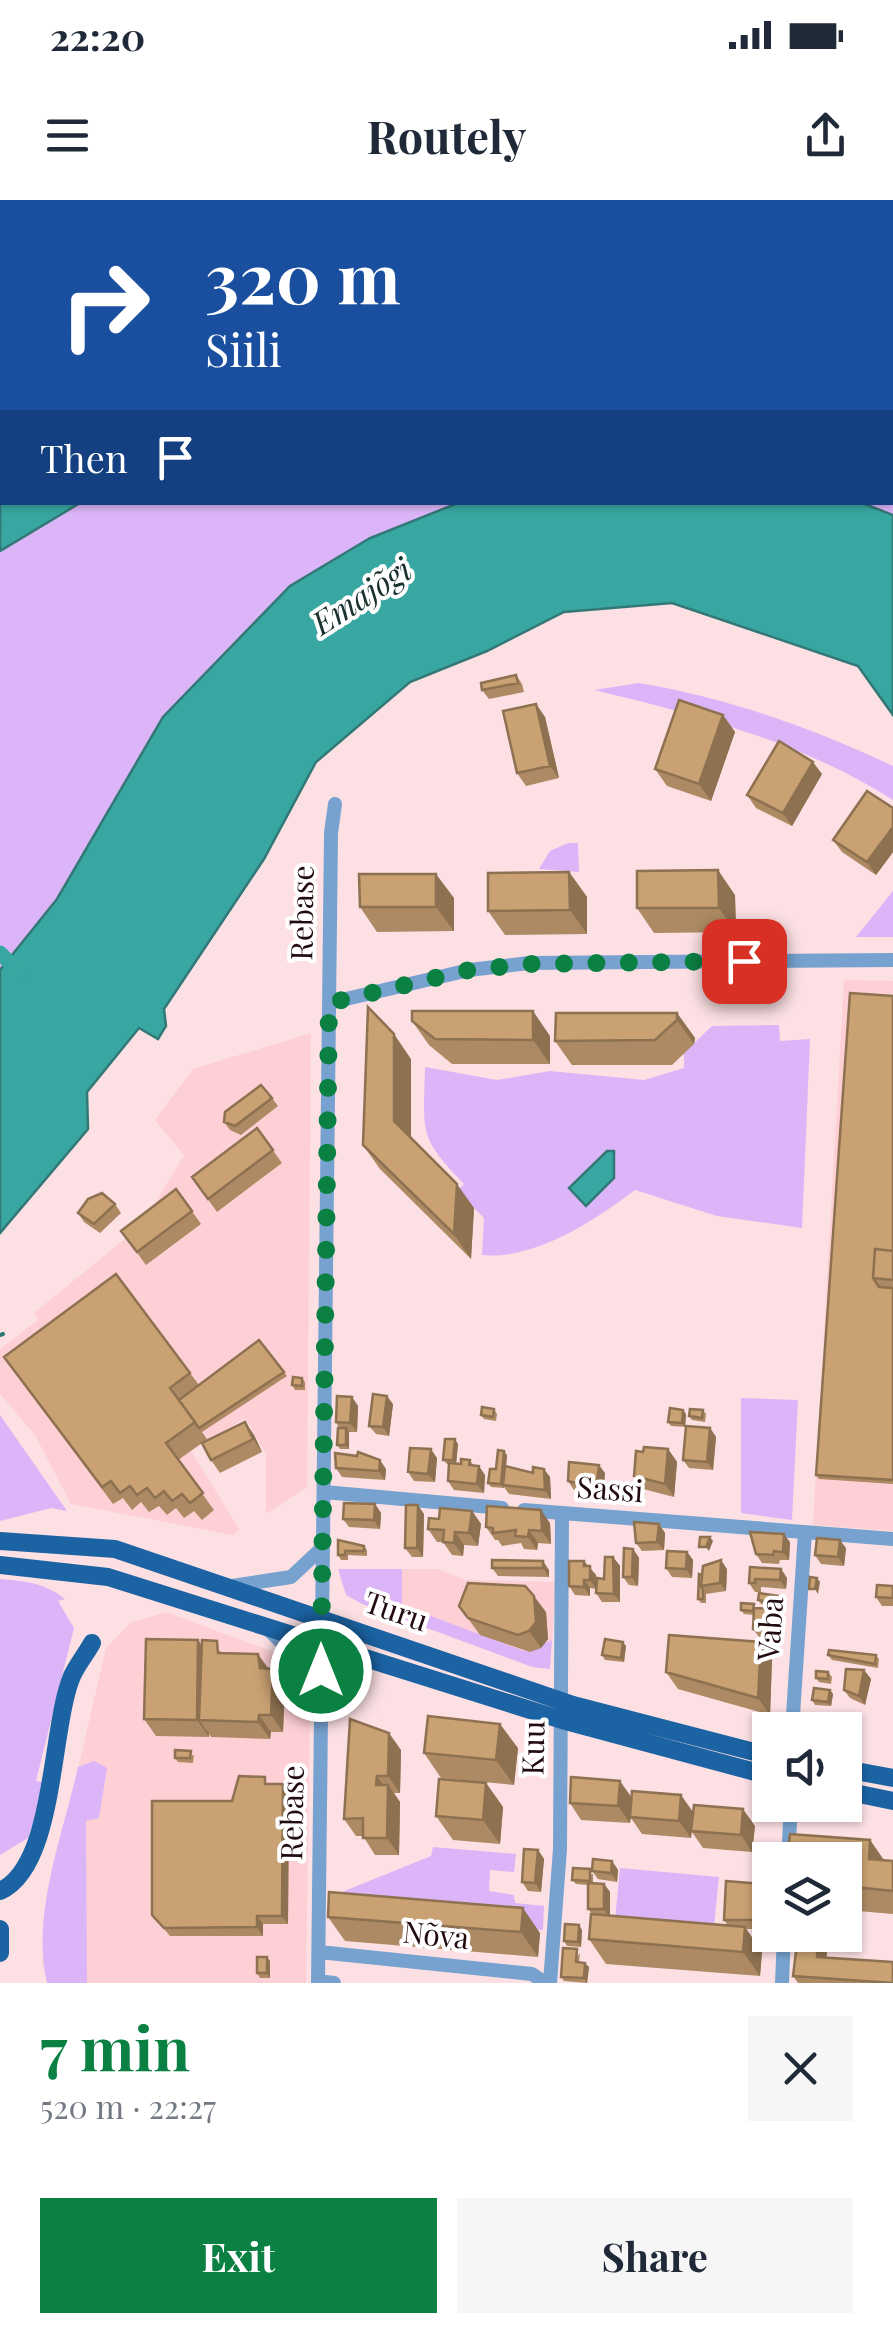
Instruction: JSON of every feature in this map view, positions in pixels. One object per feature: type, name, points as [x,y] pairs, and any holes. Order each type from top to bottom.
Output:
[{"type":"main road","name":"Turu","points":[[0,1541],[115,1549],[562,1700],[752,1751]]},
{"type":"main road","name":"Turu","points":[[0,1566],[108,1577],[562,1720],[752,1771]]},
{"type":"main road","points":[[0,1891],[14,1881],[36,1840],[72,1677],[92,1643]]},
{"type":"main road","points":[[862,1773],[893,1778]]},
{"type":"main road","points":[[862,1795],[893,1801]]},
{"type":"main road","points":[[0,1929],[0,1953]]},
{"type":"street","name":"Rebase","points":[[324,1982],[319,1952],[321,1616],[335,804]]},
{"type":"street","points":[[329,1003],[469,970],[529,964],[893,960]]},
{"type":"street","name":"Sassi","points":[[324,1492],[893,1539]]},
{"type":"street","name":"Kuu","points":[[547,1983],[560,1849],[562,1514]]},
{"type":"street","name":"Vaba","points":[[793,1712],[805,1532]]},
{"type":"street","points":[[228,1586],[265,1584],[292,1577],[323,1547]]},
{"type":"street","points":[[262,1624],[288,1646],[322,1691]]},
{"type":"street","points":[[321,1669],[352,1652]]},
{"type":"street","name":"Nõva","points":[[319,1952],[532,1974],[547,1983]]},
{"type":"street","points":[[782,1983],[783,1952]]},
{"type":"shaded area","points":[[77,505],[453,505],[370,538],[163,717],[57,899],[0,970],[0,551]]},
{"type":"shaded area","points":[[867,505],[893,505],[893,515]]},
{"type":"shaded area","points":[[639,683],[769,716],[893,766],[893,800],[786,746],[710,720],[594,690]]},
{"type":"shaded area","points":[[578,843],[579,872],[539,869],[550,851]]},
{"type":"shaded area","points":[[893,891],[893,937],[856,937]]},
{"type":"shaded area","points":[[844,980],[893,981],[893,1531],[813,1525]]},
{"type":"shaded area","points":[[779,1025],[780,1041],[810,1039],[802,1228],[717,1216],[635,1190],[583,1226],[543,1245],[502,1255],[482,1255],[484,1218],[457,1191],[464,1184],[438,1155],[426,1132],[425,1067],[497,1080],[550,1071],[644,1080],[684,1068],[684,1053],[712,1026]]},
{"type":"shaded area","points":[[311,1033],[307,1487],[266,1514],[266,1454],[245,1418],[191,1451],[240,1530],[233,1535],[71,1504],[35,1435],[0,1394],[0,1349],[38,1320],[34,1313],[142,1225],[184,1155],[155,1120],[193,1069]]},
{"type":"shaded area","points":[[741,1398],[798,1400],[792,1520],[741,1513]]},
{"type":"shaded area","points":[[0,1415],[67,1511],[51,1508],[0,1521]]},
{"type":"shaded area","points":[[338,1569],[402,1569],[402,1605],[524,1651],[552,1640],[550,1669],[532,1667],[362,1604],[346,1595]]},
{"type":"shaded area","points":[[402,1569],[438,1569],[465,1580],[556,1582],[552,1640],[524,1651],[401,1605]]},
{"type":"shaded area","points":[[0,1579],[34,1584],[58,1594],[65,1599],[58,1601],[74,1628],[36,1781],[47,1783],[28,1838],[0,1855]]},
{"type":"shaded area","points":[[166,1612],[284,1656],[310,1698],[306,1983],[47,1983],[42,1963],[45,1911],[106,1648],[130,1623]]},
{"type":"shaded area","points":[[94,1761],[107,1768],[99,1818],[86,1821],[87,1983],[47,1983],[43,1930],[51,1875],[78,1767]]},
{"type":"shaded area","points":[[433,1847],[516,1854],[514,1872],[490,1870],[489,1891],[514,1895],[515,1903],[544,1906],[543,1930],[335,1914],[337,1894],[431,1856]]},
{"type":"shaded area","points":[[620,1868],[719,1877],[713,1936],[614,1930]]},
{"type":"water","points":[[0,505],[77,505],[0,551]]},
{"type":"water","name":"Emajõgi","points":[[453,505],[867,505],[893,515],[893,715],[858,666],[672,603],[564,612],[487,651],[410,682],[316,762],[264,859],[164,1009],[166,1026],[158,1039],[139,1028],[87,1092],[88,1129],[0,1233],[0,970],[57,899],[163,717],[290,586],[370,538]]},
{"type":"water","points":[[607,1151],[614,1151],[614,1178],[586,1206],[569,1188]]},
{"type":"building","points":[[516,675],[518,683],[482,690],[481,683]]},
{"type":"building","points":[[679,700],[723,715],[699,784],[655,769]]},
{"type":"building","points":[[536,704],[550,766],[517,773],[503,711]]},
{"type":"building","points":[[779,741],[813,762],[783,813],[747,795]]},
{"type":"building","points":[[867,791],[893,808],[893,827],[867,862],[833,840]]},
{"type":"building","points":[[718,870],[719,908],[637,908],[637,871]]},
{"type":"building","points":[[569,872],[570,910],[488,911],[488,873]]},
{"type":"building","points":[[359,874],[436,874],[436,907],[360,907]]},
{"type":"building","points":[[850,993],[893,996],[893,1251],[875,1249],[873,1278],[879,1287],[893,1288],[893,1480],[816,1475]]},
{"type":"building","points":[[368,1007],[394,1034],[394,1121],[457,1184],[454,1234],[363,1145]]},
{"type":"building","points":[[412,1011],[533,1011],[533,1040],[435,1039],[412,1021]]},
{"type":"building","points":[[556,1013],[677,1013],[677,1020],[655,1040],[555,1041]]},
{"type":"building","points":[[261,1085],[272,1098],[235,1126],[224,1122],[225,1112]]},
{"type":"building","points":[[257,1128],[273,1150],[208,1199],[192,1177]]},
{"type":"building","points":[[176,1189],[192,1211],[137,1252],[121,1231]]},
{"type":"building","points":[[102,1193],[115,1204],[94,1224],[78,1213],[88,1199]]},
{"type":"building","points":[[875,1249],[893,1251],[893,1280],[873,1278]]},
{"type":"building","points":[[116,1274],[190,1373],[170,1388],[195,1422],[166,1443],[203,1493],[190,1503],[182,1494],[172,1501],[164,1491],[155,1498],[147,1488],[137,1495],[130,1486],[120,1493],[111,1481],[102,1487],[4,1357]]},
{"type":"building","points":[[259,1340],[284,1372],[199,1428],[179,1400]]},
{"type":"building","points":[[293,1377],[302,1378],[302,1386],[292,1385]]},
{"type":"building","points":[[373,1394],[387,1396],[383,1427],[369,1426]]},
{"type":"building","points":[[337,1396],[352,1397],[350,1423],[336,1422]]},
{"type":"building","points":[[482,1407],[494,1409],[493,1417],[481,1415]]},
{"type":"building","points":[[670,1408],[683,1410],[682,1423],[668,1422]]},
{"type":"building","points":[[690,1409],[703,1410],[702,1418],[689,1416]]},
{"type":"building","points":[[245,1422],[253,1439],[211,1460],[202,1443]]},
{"type":"building","points":[[686,1426],[710,1428],[707,1462],[683,1460]]},
{"type":"building","points":[[338,1428],[346,1428],[346,1445],[337,1445]]},
{"type":"building","points":[[445,1439],[455,1439],[453,1460],[443,1460]]},
{"type":"building","points":[[644,1447],[668,1449],[665,1484],[634,1476],[636,1451],[643,1452]]},
{"type":"building","points":[[410,1448],[431,1449],[428,1474],[408,1472]]},
{"type":"building","points":[[498,1450],[504,1451],[501,1484],[488,1483],[490,1469],[496,1469]]},
{"type":"building","points":[[358,1452],[380,1460],[379,1471],[336,1468],[335,1453],[357,1456]]},
{"type":"building","points":[[461,1459],[479,1466],[477,1484],[448,1481],[449,1463],[461,1464]]},
{"type":"building","points":[[569,1462],[599,1465],[597,1483],[588,1486],[568,1481]]},
{"type":"building","points":[[505,1466],[533,1473],[533,1467],[544,1469],[545,1490],[503,1485]]},
{"type":"building","points":[[344,1503],[375,1504],[374,1520],[343,1519]]},
{"type":"building","points":[[406,1505],[418,1505],[417,1548],[405,1548]]},
{"type":"building","points":[[487,1506],[541,1510],[542,1531],[529,1530],[528,1537],[515,1536],[516,1530],[493,1533],[493,1528],[486,1527]]},
{"type":"building","points":[[440,1508],[472,1511],[469,1533],[455,1532],[454,1543],[443,1542],[444,1530],[428,1529],[429,1518],[439,1519]]},
{"type":"building","points":[[634,1522],[659,1524],[657,1542],[636,1543]]},
{"type":"building","points":[[750,1532],[784,1534],[783,1552],[756,1554]]},
{"type":"building","points":[[700,1537],[710,1537],[706,1547],[699,1547]]},
{"type":"building","points":[[817,1538],[840,1540],[838,1557],[815,1555]]},
{"type":"building","points":[[338,1540],[364,1546],[364,1551],[338,1555]]},
{"type":"building","points":[[624,1548],[633,1549],[632,1577],[623,1577]]},
{"type":"building","points":[[667,1551],[687,1552],[686,1569],[666,1568]]},
{"type":"building","points":[[605,1557],[613,1557],[614,1594],[596,1593],[597,1578],[604,1579]]},
{"type":"building","points":[[492,1560],[543,1561],[543,1568],[492,1568]]},
{"type":"building","points":[[721,1560],[720,1583],[701,1586],[703,1566]]},
{"type":"building","points":[[569,1561],[584,1561],[584,1566],[590,1566],[590,1580],[584,1580],[584,1587],[569,1586]]},
{"type":"building","points":[[750,1567],[781,1569],[780,1580],[755,1579],[755,1583],[749,1583]]},
{"type":"building","points":[[699,1574],[702,1575],[703,1599],[698,1599]]},
{"type":"building","points":[[810,1577],[817,1578],[815,1589],[809,1589]]},
{"type":"building","points":[[468,1583],[525,1586],[534,1596],[536,1622],[529,1631],[518,1635],[468,1618],[459,1606]]},
{"type":"building","points":[[877,1585],[893,1586],[893,1598],[876,1597]]},
{"type":"building","points":[[759,1593],[779,1596],[778,1603],[758,1600]]},
{"type":"building","points":[[741,1603],[754,1604],[753,1611],[741,1610]]},
{"type":"building","points":[[754,1608],[772,1609],[770,1630],[753,1629]]},
{"type":"building","points":[[669,1635],[761,1642],[758,1698],[666,1672]]},
{"type":"building","points":[[146,1639],[198,1640],[197,1720],[144,1719]]},
{"type":"building","points":[[605,1639],[623,1642],[621,1658],[602,1655]]},
{"type":"building","points":[[202,1640],[217,1641],[218,1653],[258,1654],[260,1668],[273,1669],[271,1715],[259,1715],[258,1722],[199,1720]]},
{"type":"building","points":[[829,1650],[876,1655],[875,1664],[828,1655]]},
{"type":"building","points":[[846,1669],[864,1670],[859,1696],[844,1690]]},
{"type":"building","points":[[816,1671],[828,1672],[828,1679],[816,1678]]},
{"type":"building","points":[[814,1688],[830,1690],[828,1702],[812,1700]]},
{"type":"building","points":[[428,1716],[500,1724],[496,1760],[424,1753]]},
{"type":"building","points":[[350,1719],[389,1733],[388,1776],[377,1776],[376,1785],[388,1785],[387,1838],[363,1838],[363,1818],[344,1819]]},
{"type":"building","points":[[175,1750],[191,1751],[190,1758],[175,1758]]},
{"type":"building","points":[[239,1776],[265,1777],[265,1784],[283,1784],[282,1916],[257,1916],[257,1927],[164,1928],[152,1915],[152,1801],[232,1801]]},
{"type":"building","points":[[571,1777],[620,1781],[618,1806],[570,1803]]},
{"type":"building","points":[[439,1779],[486,1783],[483,1820],[436,1816]]},
{"type":"building","points":[[632,1791],[681,1795],[679,1821],[630,1817]]},
{"type":"building","points":[[694,1805],[743,1809],[741,1835],[691,1831]]},
{"type":"building","points":[[790,1834],[870,1840],[869,1859],[893,1861],[893,1891],[862,1888],[862,1842],[789,1842]]},
{"type":"building","points":[[524,1849],[538,1850],[535,1883],[522,1882]]},
{"type":"building","points":[[593,1859],[612,1861],[611,1873],[592,1871]]},
{"type":"building","points":[[573,1868],[590,1869],[590,1881],[572,1880]]},
{"type":"building","points":[[726,1881],[752,1883],[752,1920],[724,1920]]},
{"type":"building","points":[[588,1883],[604,1884],[604,1909],[588,1909]]},
{"type":"building","points":[[329,1892],[523,1908],[521,1932],[328,1917]]},
{"type":"building","points":[[591,1914],[745,1927],[743,1952],[589,1939]]},
{"type":"building","points":[[565,1924],[579,1925],[578,1942],[564,1941]]},
{"type":"building","points":[[563,1948],[577,1949],[576,1962],[585,1963],[584,1978],[561,1977]]},
{"type":"building","points":[[796,1952],[893,1962],[893,1983],[793,1976]]},
{"type":"building","points":[[257,1957],[267,1957],[267,1973],[257,1973]]},
{"type":"waterway","points":[[0,953],[22,975]]},
{"type":"route","points":[[321,1671],[329,1003],[469,970],[529,964],[744,961]]}]
